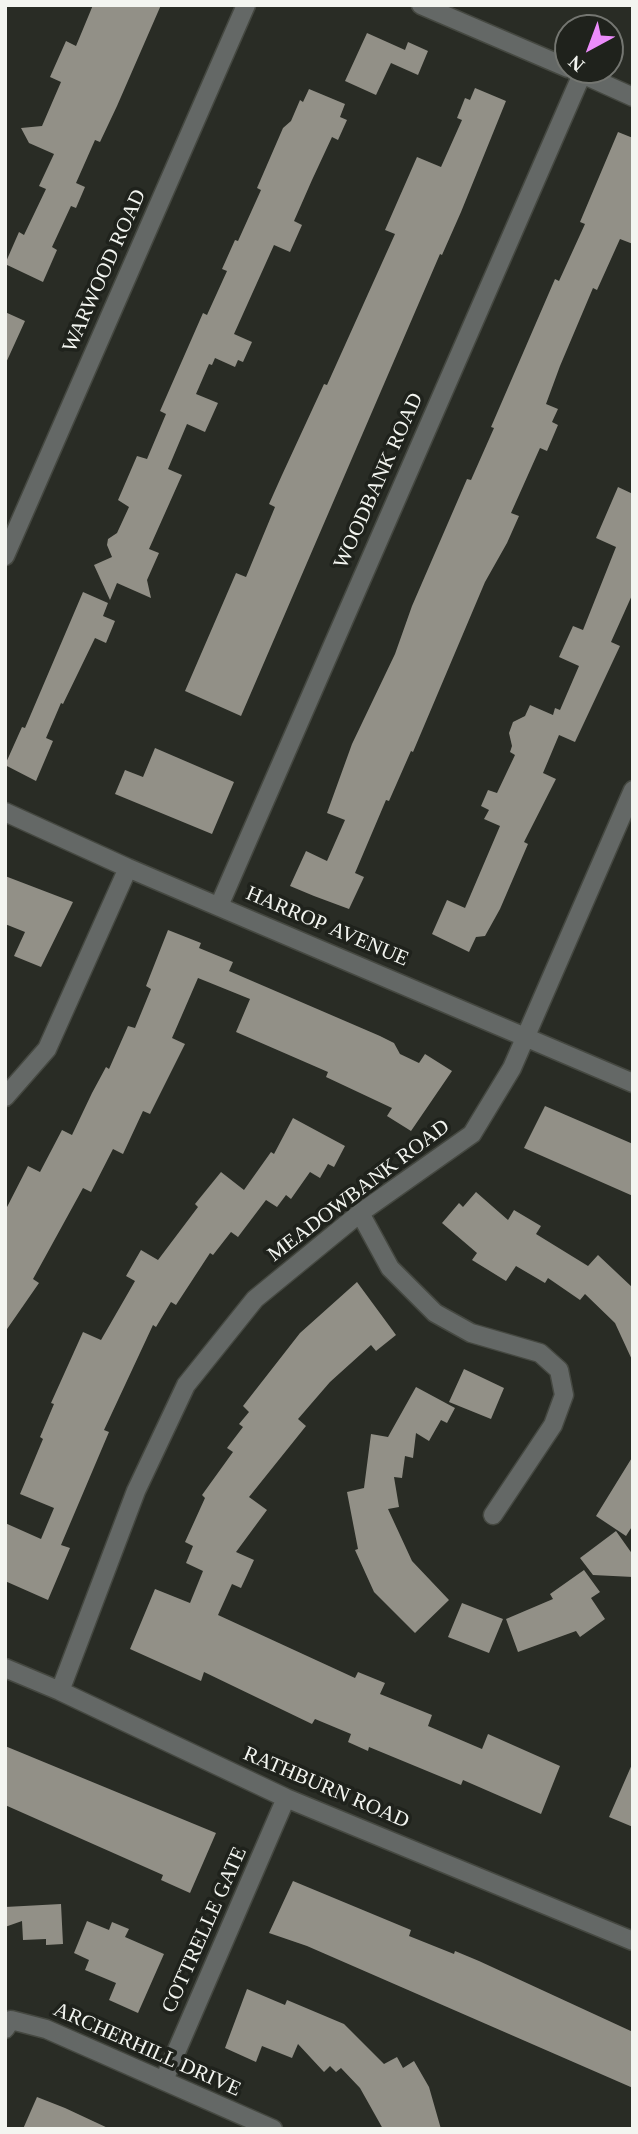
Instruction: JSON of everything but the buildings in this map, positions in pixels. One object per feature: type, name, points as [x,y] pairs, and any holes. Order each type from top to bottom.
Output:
[{"type":"street","name":"WARWOOD ROAD","points":[[5,556],[246,5]]},
{"type":"street","points":[[421,5],[554,62]]},
{"type":"street","name":"WOODBANK ROAD","points":[[219,906],[568,84]]},
{"type":"street","points":[[605,84],[633,96]]},
{"type":"street","name":"MEADOWBANK ROAD","points":[[60,1691],[136,1491],[186,1384],[255,1299],[360,1213],[472,1134],[510,1072],[633,790]]},
{"type":"street","name":"HARROP AVENUE","points":[[5,812],[128,868],[633,1083]]},
{"type":"street","points":[[5,1097],[47,1049],[128,868]]},
{"type":"street","points":[[360,1213],[390,1268],[435,1313],[471,1333],[540,1353],[559,1370],[564,1395],[553,1425],[493,1515]]},
{"type":"street","name":"RATHBURN ROAD","points":[[5,1668],[60,1691],[286,1798],[633,1941]]},
{"type":"street","name":"COTTRELLE GATE","points":[[164,2080],[286,1798]]},
{"type":"street","name":"ARCHERHILL DRIVE","points":[[5,2029],[11,2020],[46,2029],[273,2129]]}]
